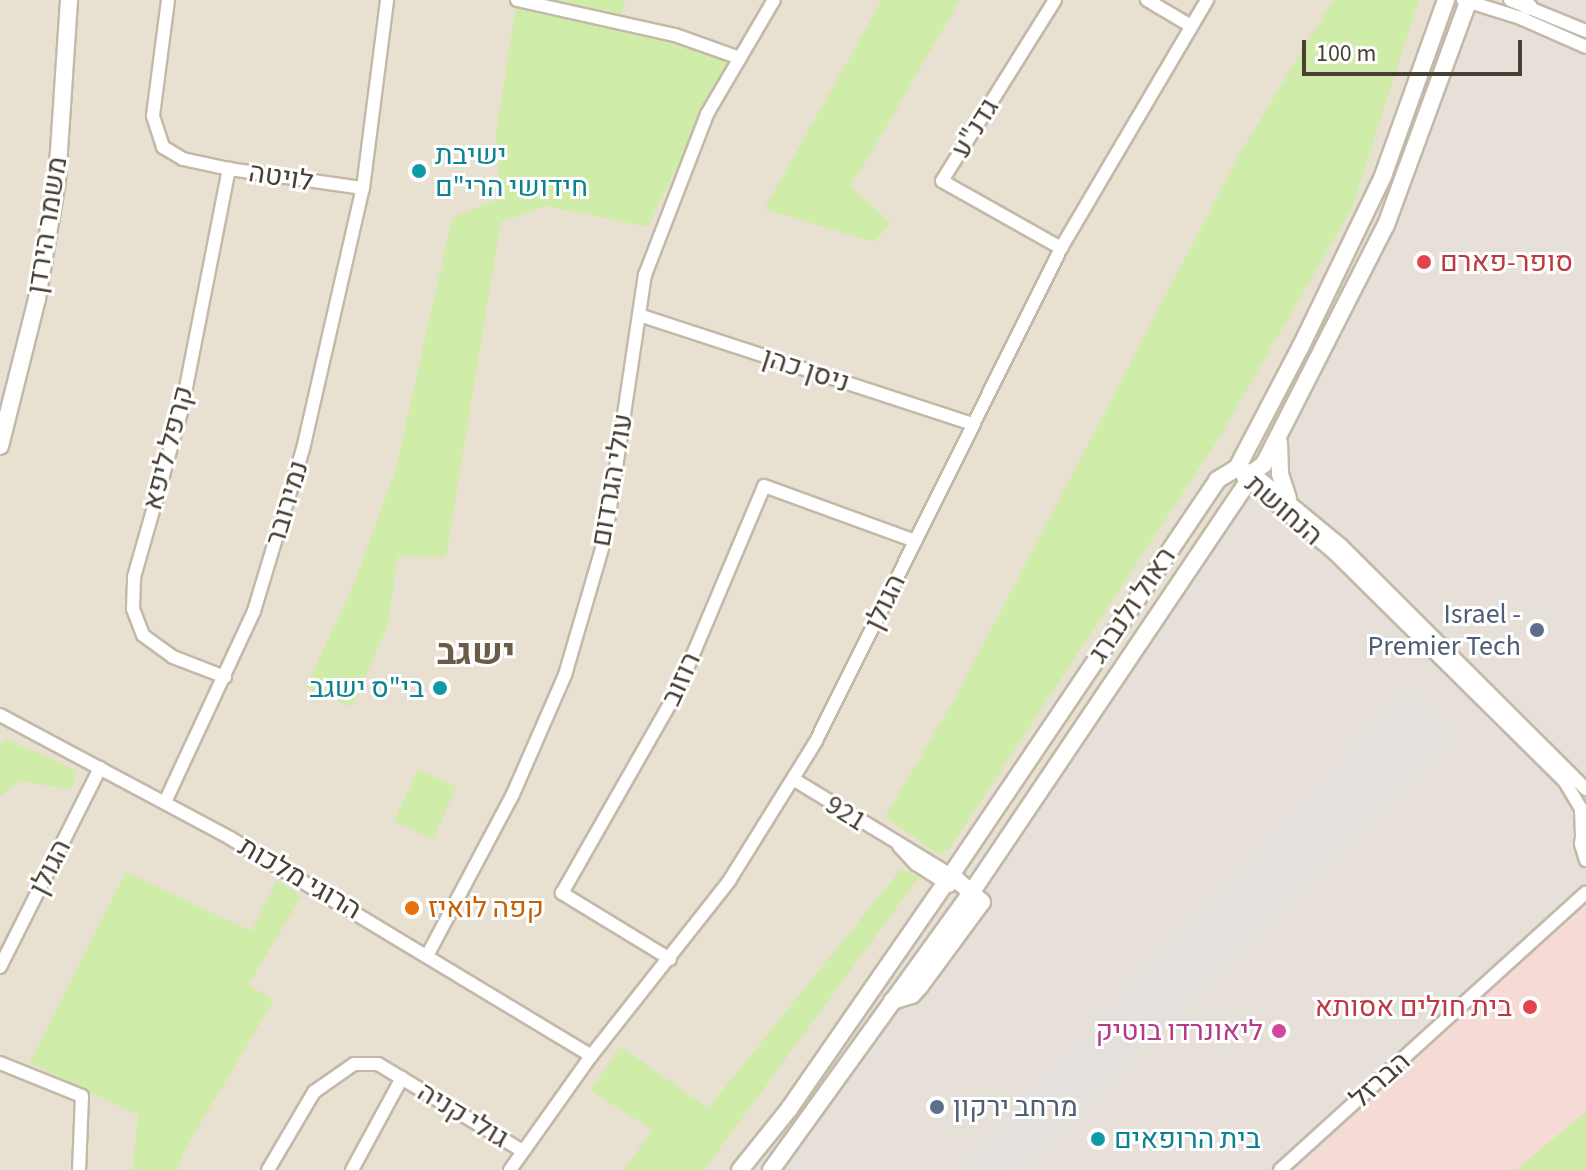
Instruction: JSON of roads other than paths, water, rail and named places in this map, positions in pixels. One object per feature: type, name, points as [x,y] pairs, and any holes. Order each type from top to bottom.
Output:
[{"type":"street","name":"משמר הירדן","points":[[0,446],[37,299],[57,181],[69,0]]},
{"type":"street","name":"לויטה","points":[[168,0],[153,116],[163,147],[183,159],[229,169],[363,188]]},
{"type":"street","points":[[363,188],[387,0]]},
{"type":"street","points":[[517,0],[675,35],[740,58]]},
{"type":"street","name":"עולי הגרדום","points":[[428,954],[513,794],[565,675],[606,535],[645,275],[707,114],[774,0]]},
{"type":"street","name":"גדנ\"ע","points":[[1055,0],[942,181],[1061,248]]},
{"type":"street","points":[[1147,0],[1191,26]]},
{"type":"street","name":"הגולן","points":[[510,1170],[591,1056],[729,881],[816,741],[1061,248],[1207,0]]},
{"type":"street","name":"ראול ולנברג","points":[[740,1170],[789,1109],[948,879],[1217,480],[1237,468],[1383,176],[1446,0]]},
{"type":"street","points":[[1510,0],[1586,31]]},
{"type":"street","points":[[1466,1],[1518,17],[1586,47]]},
{"type":"street","name":"ראול ולנברג","points":[[971,893],[1251,477],[1264,464],[1279,437],[1386,225],[1466,1]]},
{"type":"street","name":"קרפל ליפא","points":[[225,677],[173,657],[143,635],[133,609],[134,577],[182,408],[229,169]]},
{"type":"street","name":"נמירובר","points":[[165,802],[254,611],[303,449],[363,188]]},
{"type":"street","name":"ניסן כהן","points":[[639,315],[973,424]]},
{"type":"street","points":[[1279,437],[1277,458],[1288,499]]},
{"type":"street","name":"הנחושת","points":[[1237,468],[1288,499],[1341,545],[1586,789]]},
{"type":"street","name":"הנחושת","points":[[1251,477],[1335,554],[1565,782],[1581,809],[1586,860]]},
{"type":"street","name":"רוזוב","points":[[670,959],[562,893],[678,690],[764,486],[915,541]]},
{"type":"street","name":"הרוגי מלכות","points":[[0,715],[165,802],[428,954],[591,1056]]},
{"type":"street","name":"הגולן","points":[[0,967],[100,768]]},
{"type":"street","name":"921","points":[[793,779],[899,846],[915,852],[948,879]]},
{"type":"street","points":[[771,1170],[892,1001],[912,995],[982,902],[948,879]]},
{"type":"street","name":"הברזל","points":[[1280,1170],[1586,893]]},
{"type":"street","points":[[0,1063],[82,1096],[79,1170]]},
{"type":"street","name":"גולי קניה","points":[[268,1170],[314,1092],[354,1064],[378,1064],[523,1151]]},
{"type":"street","name":"גולי קניה","points":[[352,1170],[402,1078]]},
{"type":"place","name":"ישיבת חידושי הרי\"ם","points":[[419,171]]},
{"type":"place","name":"סופר-פארם","points":[[1424,262]]},
{"type":"place","name":"Israel - Premier Tech","points":[[1537,630]]},
{"type":"place","name":"בי\"ס ישגב","points":[[440,688]]},
{"type":"place","name":"קפה לואיז","points":[[412,908]]},
{"type":"place","name":"בית חולים אסותא","points":[[1530,1007]]},
{"type":"place","name":"ליאונרדו בוטיק","points":[[1279,1031]]},
{"type":"place","name":"מרחב ירקון","points":[[937,1107]]},
{"type":"place","name":"בית הרופאים","points":[[1098,1139]]},
{"type":"district","name":"ישגב","points":[[476,653]]}]
